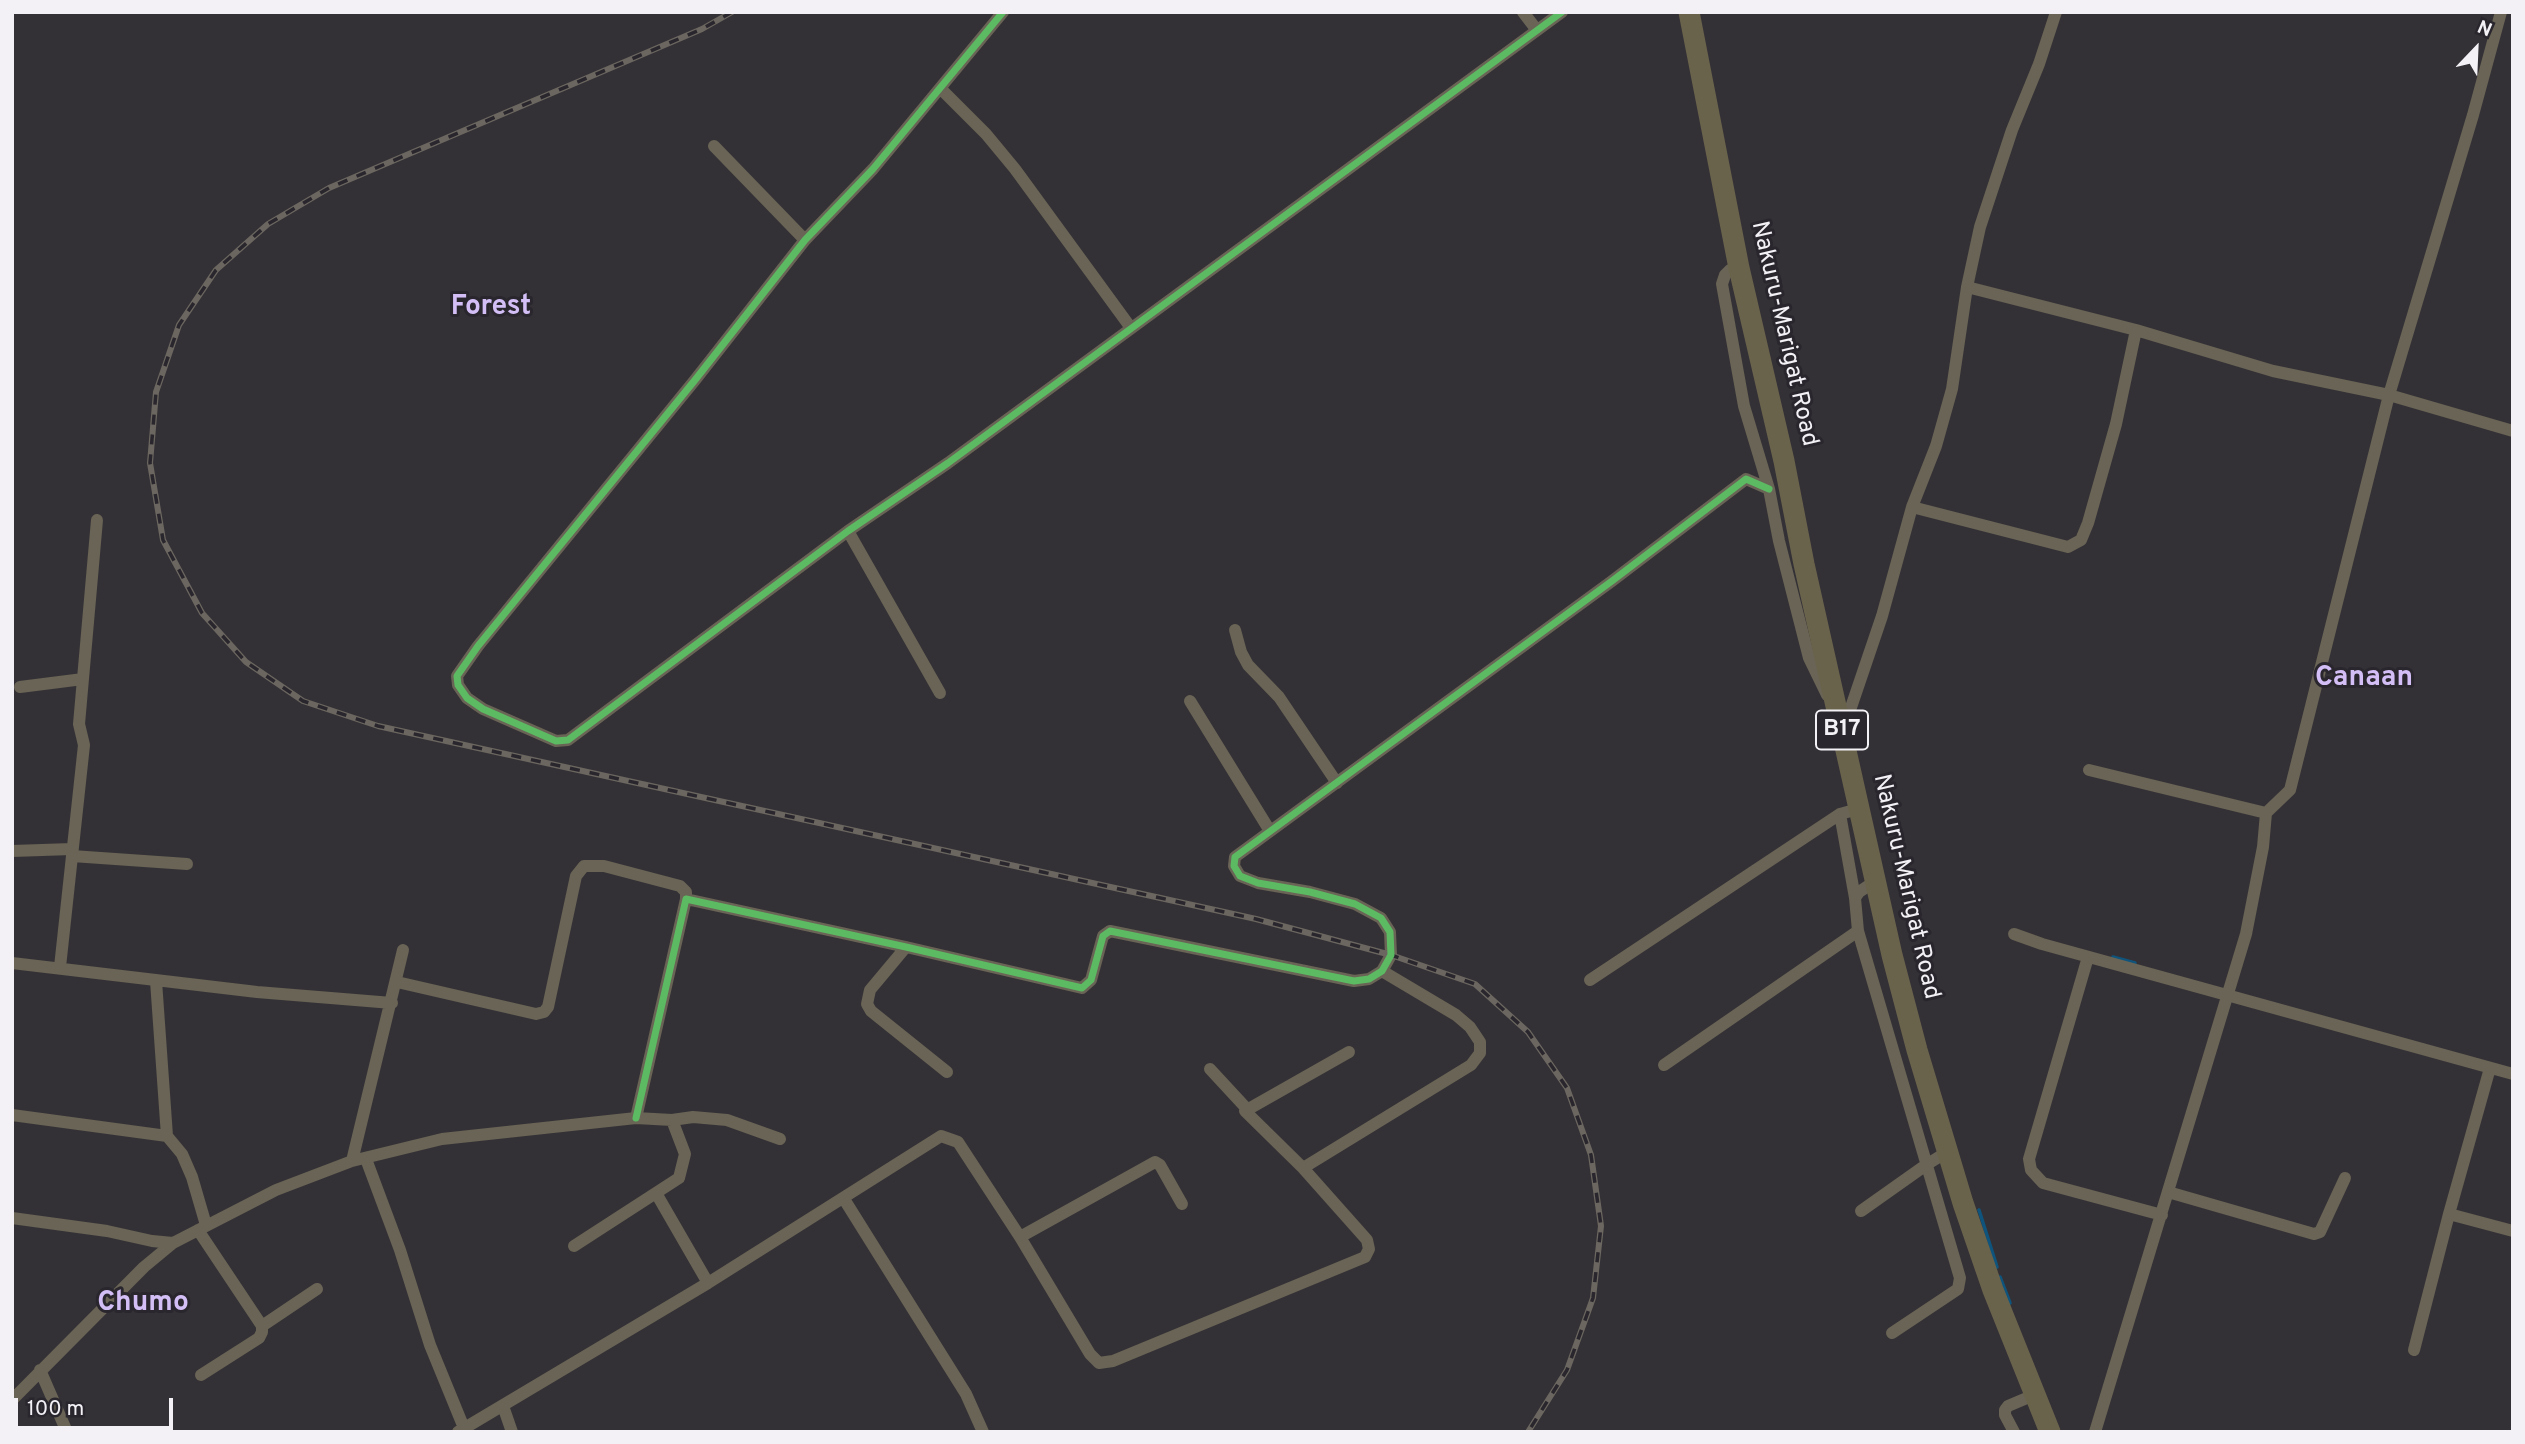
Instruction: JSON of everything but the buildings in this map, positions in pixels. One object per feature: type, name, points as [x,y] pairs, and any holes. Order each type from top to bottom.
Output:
[{"type":"main road","name":"Nakuru-Marigat Road","points":[[1689,12],[1740,268],[1841,723],[1849,811],[1874,882],[1913,1037],[1947,1152],[1993,1290],[2050,1432]]},
{"type":"street","points":[[1003,12],[873,169],[805,240],[695,380],[478,646],[458,673],[458,685],[467,698],[483,709],[556,741],[568,740],[848,531],[948,463],[1562,12]]},
{"type":"street","points":[[1523,12],[1536,29]]},
{"type":"street","points":[[1841,723],[1882,616],[1912,507],[1936,446],[1952,389],[1966,287],[1980,227],[2011,130],[2039,64],[2056,12]]},
{"type":"street","points":[[2095,1432],[2246,934],[2263,848],[2266,813],[2290,790],[2389,395],[2470,128],[2501,12]]},
{"type":"street","points":[[941,89],[986,134],[1015,169],[1131,328]]},
{"type":"street","points":[[714,146],[805,240]]},
{"type":"street","points":[[1740,268],[1730,270],[1722,284],[1744,406],[1769,489],[1779,541],[1810,658],[1841,723]]},
{"type":"street","points":[[1966,287],[2136,330],[2273,371],[2389,395],[2513,431]]},
{"type":"street","points":[[1912,507],[2068,547],[2081,540],[2116,424],[2136,330]]},
{"type":"street","points":[[686,899],[1082,988],[1091,980],[1103,936],[1110,931],[1354,981],[1369,979],[1382,971],[1391,955],[1390,932],[1381,918],[1355,904],[1258,883],[1240,876],[1234,866],[1235,857],[1612,581],[1761,467]]},
{"type":"street","points":[[1746,479],[1769,489]]},
{"type":"street","points":[[60,967],[84,745],[79,724],[97,520]]},
{"type":"street","points":[[848,531],[940,694]]},
{"type":"street","points":[[1236,630],[1241,652],[1248,665],[1279,697],[1337,783]]},
{"type":"street","points":[[20,687],[83,679]]},
{"type":"street","points":[[1190,701],[1270,831]]},
{"type":"street","points":[[2089,771],[2266,813]]},
{"type":"street","points":[[1590,980],[1849,811],[1858,931],[1960,1278],[1958,1289],[1892,1333]]},
{"type":"street","points":[[12,851],[72,852],[187,864]]},
{"type":"street","points":[[397,982],[536,1014],[544,1012],[548,1007],[576,876],[583,866],[604,866],[680,886],[686,899],[636,1118]]},
{"type":"street","points":[[1855,898],[1874,882]]},
{"type":"street","points":[[1664,1065],[1858,931]]},
{"type":"street","points":[[2014,934],[2088,957],[2513,1074]]},
{"type":"street","points":[[906,947],[870,990],[867,1004],[871,1012],[947,1072]]},
{"type":"street","points":[[352,1161],[403,950]]},
{"type":"street","points":[[2088,957],[2029,1159],[2031,1170],[2043,1183],[2162,1215]]},
{"type":"street","points":[[12,963],[156,981],[392,1003]]},
{"type":"street","points":[[1303,1168],[1471,1065],[1480,1053],[1479,1042],[1470,1027],[1456,1015],[1382,971]]},
{"type":"street","points":[[156,981],[167,1136],[182,1154],[187,1165],[202,1228],[262,1326],[260,1338],[201,1375]]},
{"type":"street","points":[[1247,1109],[1349,1052]]},
{"type":"street","points":[[2414,1350],[2490,1068]]},
{"type":"street","points":[[366,1159],[461,1430],[708,1283],[941,1136],[958,1142],[1020,1237],[1090,1354],[1099,1363],[1105,1363],[1365,1257],[1369,1249],[1367,1240],[1303,1168],[1246,1114],[1247,1109],[1210,1069]]},
{"type":"street","points":[[12,1115],[167,1136]]},
{"type":"street","points":[[12,1400],[144,1267],[173,1243],[276,1190],[352,1161],[442,1139],[636,1118],[672,1120],[693,1117],[727,1120],[780,1139]]},
{"type":"street","points":[[574,1246],[679,1178],[685,1154],[672,1120]]},
{"type":"street","points":[[1861,1211],[1947,1152]]},
{"type":"street","points":[[1020,1237],[1154,1162],[1160,1165],[1182,1204]]},
{"type":"street","points":[[2168,1192],[2314,1234],[2320,1232],[2344,1178]]},
{"type":"street","points":[[656,1193],[708,1283]]},
{"type":"street","points":[[844,1199],[966,1394],[983,1432]]},
{"type":"street","points":[[2449,1214],[2513,1231]]},
{"type":"street","points":[[12,1218],[173,1243]]},
{"type":"street","points":[[262,1326],[317,1289]]},
{"type":"street","points":[[40,1370],[67,1432]]},
{"type":"street","points":[[2014,1432],[2005,1415],[2008,1406],[2034,1395]]},
{"type":"street","points":[[503,1406],[512,1432]]},
{"type":"waterway","points":[[2113,957],[2135,963]]},
{"type":"waterway","points":[[1979,1210],[1997,1267]]},
{"type":"waterway","points":[[2000,1277],[2010,1303]]},
{"type":"railway","points":[[732,12],[702,29],[329,188],[268,224],[216,270],[179,325],[156,392],[150,463],[163,540],[202,613],[246,662],[303,701],[378,726],[1256,919],[1391,955],[1475,984],[1528,1032],[1567,1088],[1591,1155],[1601,1226],[1593,1298],[1567,1370],[1528,1432]]},
{"type":"cycle path","points":[[1003,12],[873,169],[805,240],[695,380],[478,646],[457,676],[458,685],[467,698],[483,709],[556,741],[568,740],[848,531],[948,463],[1562,12]]},
{"type":"cycle path","points":[[636,1118],[686,899],[1082,988],[1091,980],[1103,936],[1110,931],[1354,981],[1369,979],[1382,971],[1391,955],[1390,932],[1381,918],[1355,904],[1310,892],[1258,883],[1240,876],[1234,866],[1235,857],[1612,581],[1746,479],[1769,489]]},
{"type":"district","name":"Forest","points":[[491,308]]},
{"type":"district","name":"Canaan","points":[[2364,679]]},
{"type":"district","name":"Chumo","points":[[143,1304]]}]
